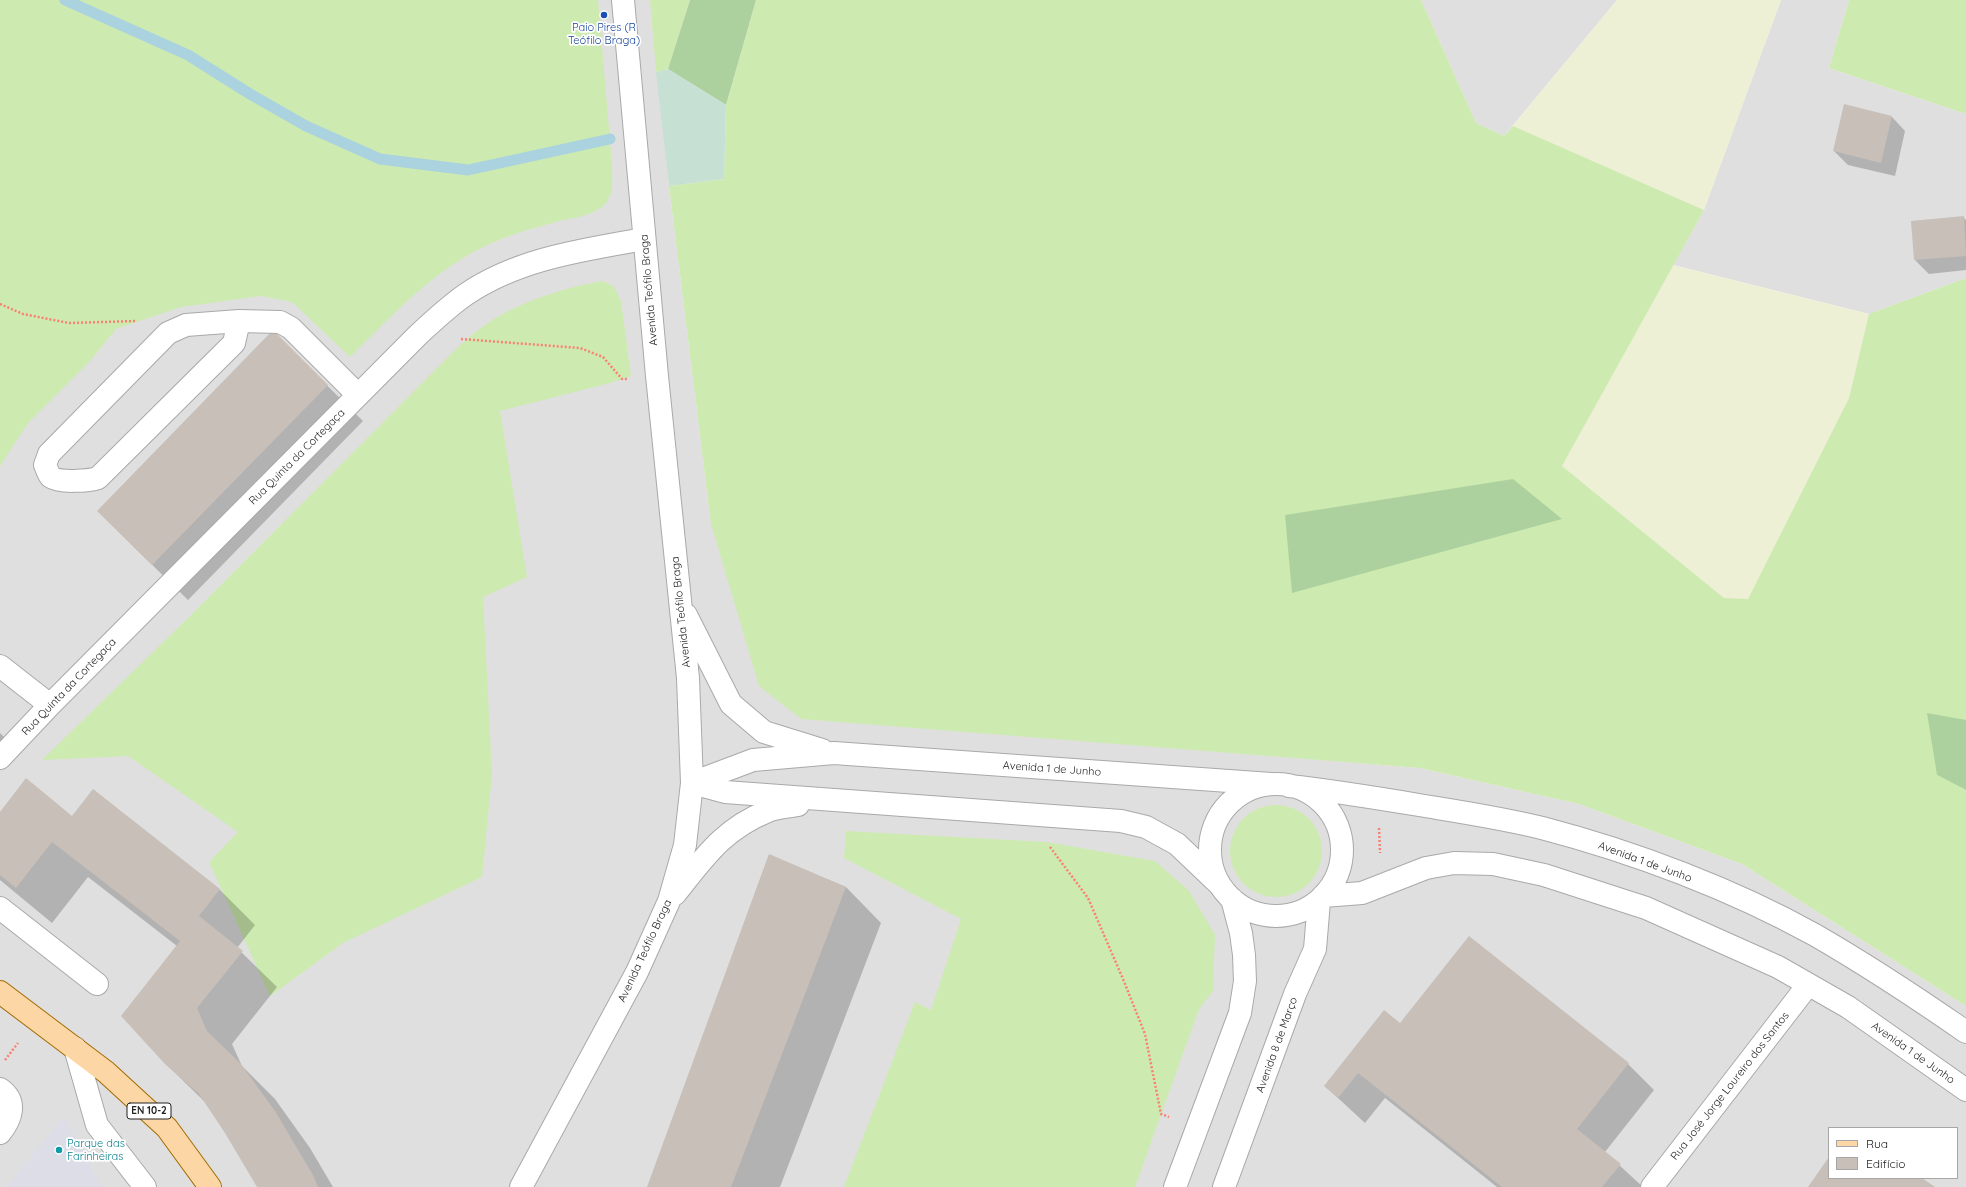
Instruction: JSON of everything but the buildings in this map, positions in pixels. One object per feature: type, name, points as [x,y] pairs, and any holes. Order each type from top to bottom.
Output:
[{"type":"main road","name":"EN 10-2","points":[[0,992],[106,1072],[167,1128],[210,1187]]},
{"type":"street","name":"Avenida Teófilo Braga","points":[[521,1187],[637,972],[669,901],[685,845],[692,783],[688,678],[657,376],[623,0]]},
{"type":"street","name":"Rua Quinta da Cortegaça","points":[[0,758],[50,705],[418,335],[465,295],[503,274],[527,264],[563,255],[644,240]]},
{"type":"street","points":[[239,321],[234,342],[98,478],[84,480],[58,480],[52,477],[46,465],[49,454],[168,333],[186,325],[239,321],[280,322],[291,328],[358,395]]},
{"type":"street","name":"Avenida 1 de Junho","points":[[680,603],[731,704],[764,732],[834,754]]},
{"type":"street","points":[[0,666],[50,705]]},
{"type":"street","name":"Avenida 1 de Junho","points":[[692,783],[753,760],[834,754],[1280,785],[1377,798],[1484,816],[1541,828],[1624,852],[1694,879],[1759,907],[1813,934],[1868,966],[1966,1032]]},
{"type":"street","points":[[692,783],[725,792],[1121,821],[1146,827],[1177,844],[1225,892],[1247,910],[1266,916],[1285,916],[1303,911],[1321,898],[1331,887],[1339,870],[1342,852],[1340,833],[1332,816],[1321,802],[1306,791],[1280,785],[1253,788],[1236,797],[1223,811],[1213,828],[1210,847],[1212,866],[1225,892],[1241,933],[1245,981],[1240,1013],[1175,1187]]},
{"type":"street","points":[[669,901],[711,848],[737,826],[769,810],[829,799]]},
{"type":"street","name":"Avenida 1 de Junho","points":[[1321,898],[1362,893],[1426,868],[1454,863],[1493,864],[1544,875],[1646,908],[1778,967],[1848,1008],[1966,1090]]},
{"type":"street","name":"Avenida 8 de Março","points":[[1224,1187],[1295,994],[1315,949],[1321,898]]},
{"type":"street","points":[[0,908],[97,984]]},
{"type":"street","name":"Rua José Jorge Loureiro dos Santos","points":[[1652,1187],[1808,985]]},
{"type":"street","points":[[75,1048],[97,1125],[145,1187]]},
{"type":"street","points":[[0,1089],[10,1101],[12,1112],[9,1122],[0,1133]]},
{"type":"path","points":[[0,304],[24,314],[69,323],[143,321],[177,328]]},
{"type":"path","points":[[418,335],[580,348],[603,357],[622,379],[657,376]]},
{"type":"path","points":[[1377,798],[1382,884]]},
{"type":"path","points":[[1046,816],[1047,842],[1088,898],[1145,1034],[1162,1114],[1197,1129]]},
{"type":"shaded area","points":[[0,0],[650,0],[669,186],[711,524],[1198,750],[1420,768],[1579,804],[1742,864],[1966,1006],[1966,1187],[0,1187]]},
{"type":"shaded area","points":[[1421,0],[1617,0],[1504,136],[1476,123]]},
{"type":"shaded area","points":[[1781,0],[1849,0],[1829,68],[1966,114],[1966,278],[1869,314],[1673,265],[1704,210]]},
{"type":"shaded area","name":"Parque das Farinheiras","points":[[64,1116],[102,1187],[7,1187],[8,1185]]},
{"type":"green space","points":[[0,0],[598,0],[612,165],[611,193],[606,203],[592,213],[506,237],[477,250],[456,262],[418,291],[350,357],[292,302],[261,296],[181,307],[116,329],[89,362],[28,423],[0,466]]},
{"type":"green space","points":[[650,0],[690,0],[668,69],[656,72]]},
{"type":"green space","points":[[690,0],[756,0],[726,105],[668,69]]},
{"type":"green space","points":[[756,0],[1421,0],[1476,123],[1504,136],[1513,126],[1704,210],[1562,466],[1724,598],[1748,599],[1849,398],[1869,314],[1966,278],[1966,720],[1937,775],[1966,790],[1966,1006],[1742,864],[1579,804],[1420,768],[801,719],[759,686],[711,524],[669,186],[724,179],[726,105]]},
{"type":"green space","points":[[1617,0],[1781,0],[1704,210],[1513,126]]},
{"type":"green space","points":[[1849,0],[1966,0],[1966,114],[1829,68]]},
{"type":"green space","points":[[668,69],[726,105],[724,179],[669,186],[656,72]]},
{"type":"green space","points":[[1673,265],[1869,314],[1849,398],[1748,599],[1724,598],[1562,466]]},
{"type":"green space","points":[[603,281],[614,287],[621,301],[631,376],[610,383],[500,411],[527,577],[483,597],[492,775],[482,877],[343,943],[270,996],[209,862],[238,832],[128,756],[42,760],[188,618],[459,346],[484,325],[528,302],[559,291]]},
{"type":"green space","points":[[1513,479],[1562,519],[1292,593],[1285,515]]},
{"type":"green space","points":[[1927,713],[1966,720],[1966,790],[1937,775]]},
{"type":"green space","points":[[1276,805],[1285,806],[1302,813],[1314,825],[1321,842],[1321,860],[1314,877],[1302,889],[1285,896],[1276,897],[1267,896],[1250,889],[1238,877],[1231,860],[1230,851],[1231,842],[1238,825],[1250,813],[1267,806]]},
{"type":"green space","points":[[846,831],[1047,842],[1155,861],[1189,891],[1215,935],[1213,991],[1199,1009],[1135,1187],[844,1187],[915,1002],[931,1010],[961,919],[844,858]]},
{"type":"waterway","points":[[65,0],[188,55],[250,94],[306,126],[380,159],[468,170],[610,139]]},
{"type":"place","name":"Paio Pires (R Teófilo Braga)","points":[[604,15]]},
{"type":"place","name":"Parque das Farinheiras","points":[[59,1150]]}]
